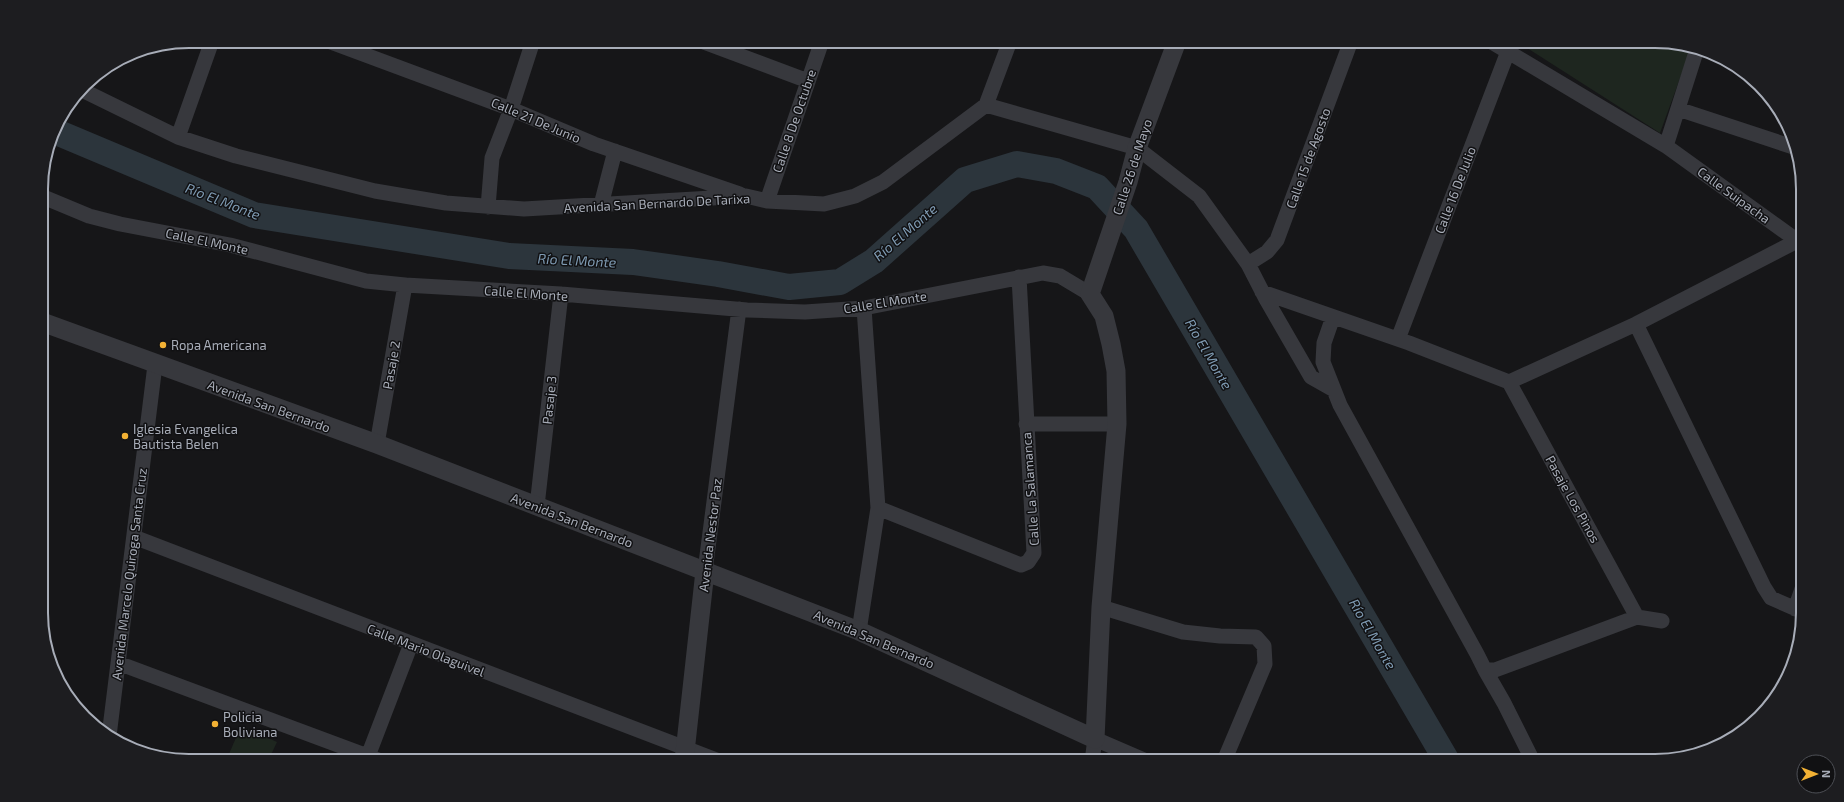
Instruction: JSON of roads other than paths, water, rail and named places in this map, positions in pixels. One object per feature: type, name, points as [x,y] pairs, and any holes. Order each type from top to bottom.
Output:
[{"type":"street","points":[[178,137],[210,48]]},
{"type":"street","name":"Calle 21 De Junio","points":[[347,48],[511,108],[594,144],[746,196]]},
{"type":"street","points":[[488,207],[492,158],[511,108],[531,48]]},
{"type":"street","points":[[723,48],[808,80]]},
{"type":"street","name":"Calle 8 De Octubre","points":[[767,201],[819,48]]},
{"type":"street","points":[[1007,48],[986,105],[1137,148],[1199,196],[1248,264],[1262,292],[1311,377],[1334,390]]},
{"type":"street","name":"Calle 26 de Mayo","points":[[1090,294],[1097,269],[1128,182],[1137,148],[1174,48]]},
{"type":"street","name":"Calle 15 de Agosto","points":[[1248,264],[1268,252],[1277,240],[1348,48]]},
{"type":"street","name":"Calle 16 De Julio","points":[[1398,339],[1509,48]]},
{"type":"street","name":"Calle Suipacha","points":[[1513,48],[1666,146],[1796,240]]},
{"type":"street","points":[[1666,146],[1695,54]]},
{"type":"street","name":"Avenida San Bernardo De Tarixa","points":[[86,92],[178,137],[236,156],[375,191],[446,203],[524,209],[746,196],[767,201],[824,204],[854,196],[883,182],[986,105]]},
{"type":"street","points":[[1678,108],[1789,146]]},
{"type":"street","points":[[601,205],[615,151]]},
{"type":"street","name":"Calle El Monte","points":[[48,199],[89,216],[120,224],[230,245],[366,281],[405,285],[560,294],[739,309],[805,312],[864,308],[1019,277]]},
{"type":"street","points":[[1262,292],[1398,339],[1509,382],[1636,324],[1796,245]]},
{"type":"street","points":[[1019,277],[1043,273],[1060,276],[1090,294],[1104,316],[1116,371],[1117,424],[1101,607],[1095,739],[1093,754]]},
{"type":"street","name":"Calle La Salamanca","points":[[878,508],[1021,565],[1028,562],[1034,553],[1019,277]]},
{"type":"street","name":"Pasaje 2","points":[[377,444],[405,285]]},
{"type":"street","name":"Pasaje 3","points":[[537,506],[560,294]]},
{"type":"street","points":[[859,631],[878,508],[864,308]]},
{"type":"street","name":"Avenida Nestor Paz","points":[[685,754],[705,571],[739,309]]},
{"type":"street","points":[[1333,317],[1324,343],[1323,362],[1340,405],[1504,703],[1530,754]]},
{"type":"street","name":"Avenida San Bernardo","points":[[48,324],[155,365],[377,444],[859,631],[1130,754]]},
{"type":"street","points":[[1636,324],[1764,587],[1771,598],[1796,609]]},
{"type":"street","name":"Avenida Marcelo Quiroga Santa Cruz","points":[[110,729],[155,365]]},
{"type":"street","name":"Pasaje Los Pinos","points":[[1509,382],[1637,617]]},
{"type":"street","points":[[1026,424],[1117,424]]},
{"type":"street","name":"Calle Mario Olaguivel","points":[[134,537],[411,644],[685,754]]},
{"type":"street","points":[[1101,607],[1183,632],[1220,636],[1256,637],[1264,646],[1265,664],[1227,754]]},
{"type":"street","points":[[1485,670],[1495,670],[1637,617],[1662,621]]},
{"type":"street","points":[[377,754],[411,644]]},
{"type":"street","points":[[118,663],[362,754]]},
{"type":"waterway","name":"Río El Monte","points":[[60,133],[254,215],[509,256],[633,262],[718,274],[789,287],[840,282],[874,261],[965,180],[1017,164],[1056,171],[1097,187],[1136,229],[1443,754]]},
{"type":"place","name":"Ropa Americana","points":[[163,345]]},
{"type":"place","name":"Iglesia Evangelica Bautista Belen","points":[[125,436]]},
{"type":"place","name":"Policia Boliviana","points":[[215,724]]}]
